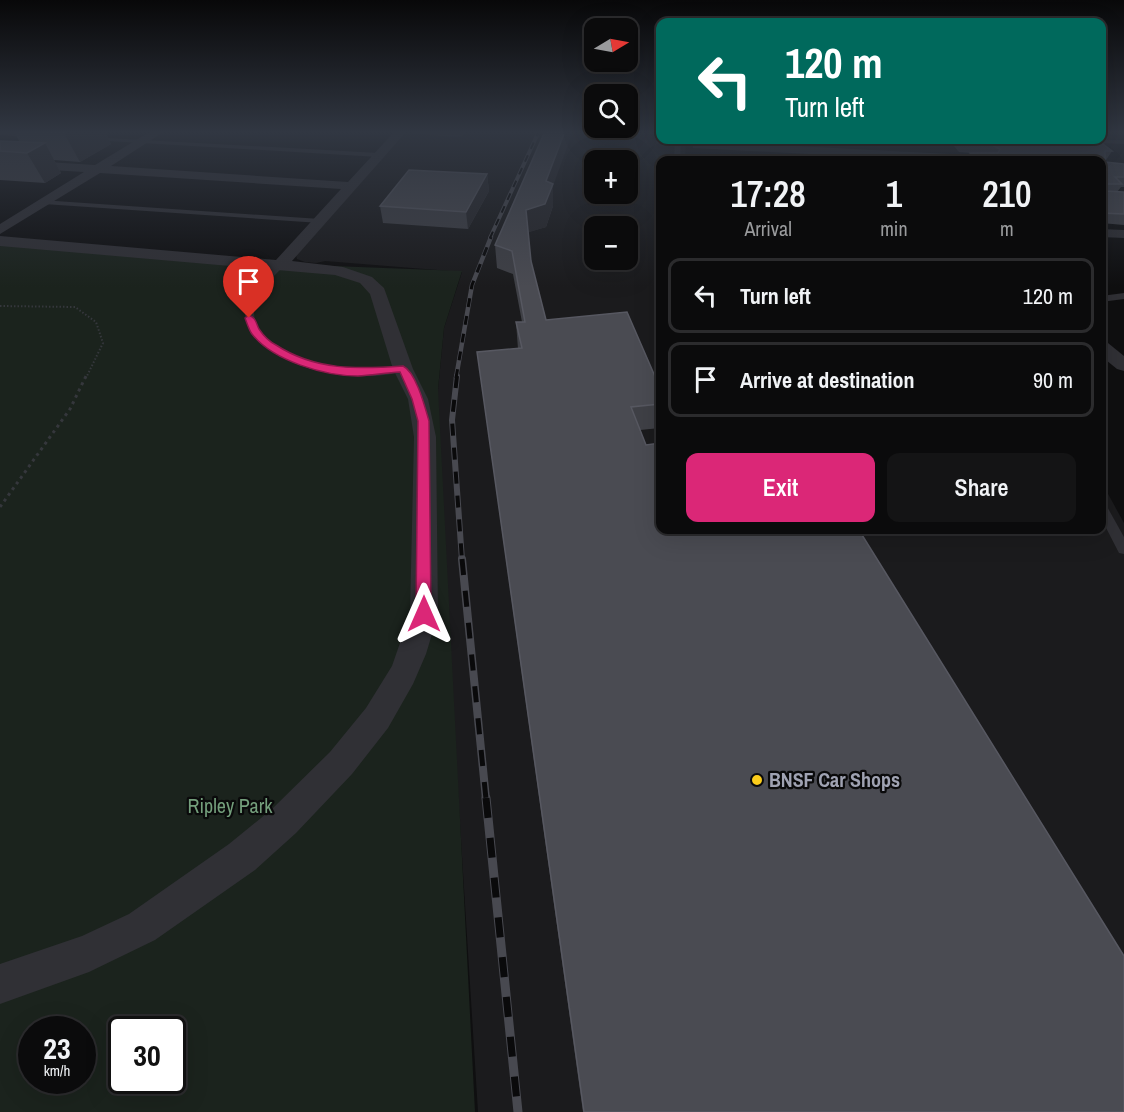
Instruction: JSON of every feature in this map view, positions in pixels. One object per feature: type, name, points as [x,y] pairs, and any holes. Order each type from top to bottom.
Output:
[{"type":"street","points":[[0,230],[76,183]]},
{"type":"street","points":[[302,183],[351,186]]},
{"type":"street","points":[[281,264],[354,183]]},
{"type":"street","points":[[1106,233],[1124,234]]},
{"type":"street","points":[[0,241],[281,264],[337,270],[366,280],[378,292],[403,369],[418,399],[423,421],[424,614],[412,654],[377,718],[341,763],[284,821],[242,857],[142,927],[89,953],[0,984]]},
{"type":"street","points":[[1106,350],[1124,365]]},
{"type":"lane","points":[[44,202],[320,221]]},
{"type":"lane","points":[[281,264],[251,300],[249,318],[256,332],[271,346],[291,358],[322,368],[356,373],[403,369]]},
{"type":"lane","points":[[1106,298],[1124,296]]},
{"type":"lane","points":[[1106,515],[1124,549]]},
{"type":"path","points":[[0,306],[75,307],[96,322],[103,343],[70,410],[0,507]]},
{"type":"shaded area","name":"BNSF Car Shops","points":[[361,183],[584,183],[584,204],[638,204],[638,183],[656,183],[656,534],[1106,534],[1106,490],[1124,523],[1124,1112],[478,1112],[437,456],[438,389],[444,328],[462,272],[325,261],[305,262],[297,259],[296,255]]},
{"type":"green space","name":"Ripley Park","points":[[0,243],[281,264],[462,271],[444,328],[438,389],[475,1112],[0,1112]]},
{"type":"building","points":[[399,183],[482,183],[466,212],[380,206]]},
{"type":"building","name":"BNSF Car Shops","points":[[522,183],[553,184],[545,204],[526,210],[531,261],[546,320],[627,312],[656,379],[656,404],[631,407],[646,445],[656,444],[656,534],[861,534],[1124,956],[1124,1112],[584,1112],[477,352],[522,348],[516,322],[525,322],[512,251],[495,245]]},
{"type":"building","points":[[1106,191],[1124,192],[1124,214],[1106,213]]},
{"type":"railway","points":[[490,238],[515,183]]},
{"type":"railway","points":[[456,378],[472,285],[491,237]]},
{"type":"railway","points":[[457,376],[452,420],[462,560]]},
{"type":"railway","points":[[462,559],[486,799]]},
{"type":"railway","points":[[486,798],[518,1112]]},
{"type":"place","name":"BNSF Car Shops","points":[[757,780]]},
{"type":"route","points":[[249,318],[256,332],[271,346],[291,358],[322,368],[356,373],[403,369],[418,399],[423,421],[424,614]]}]
